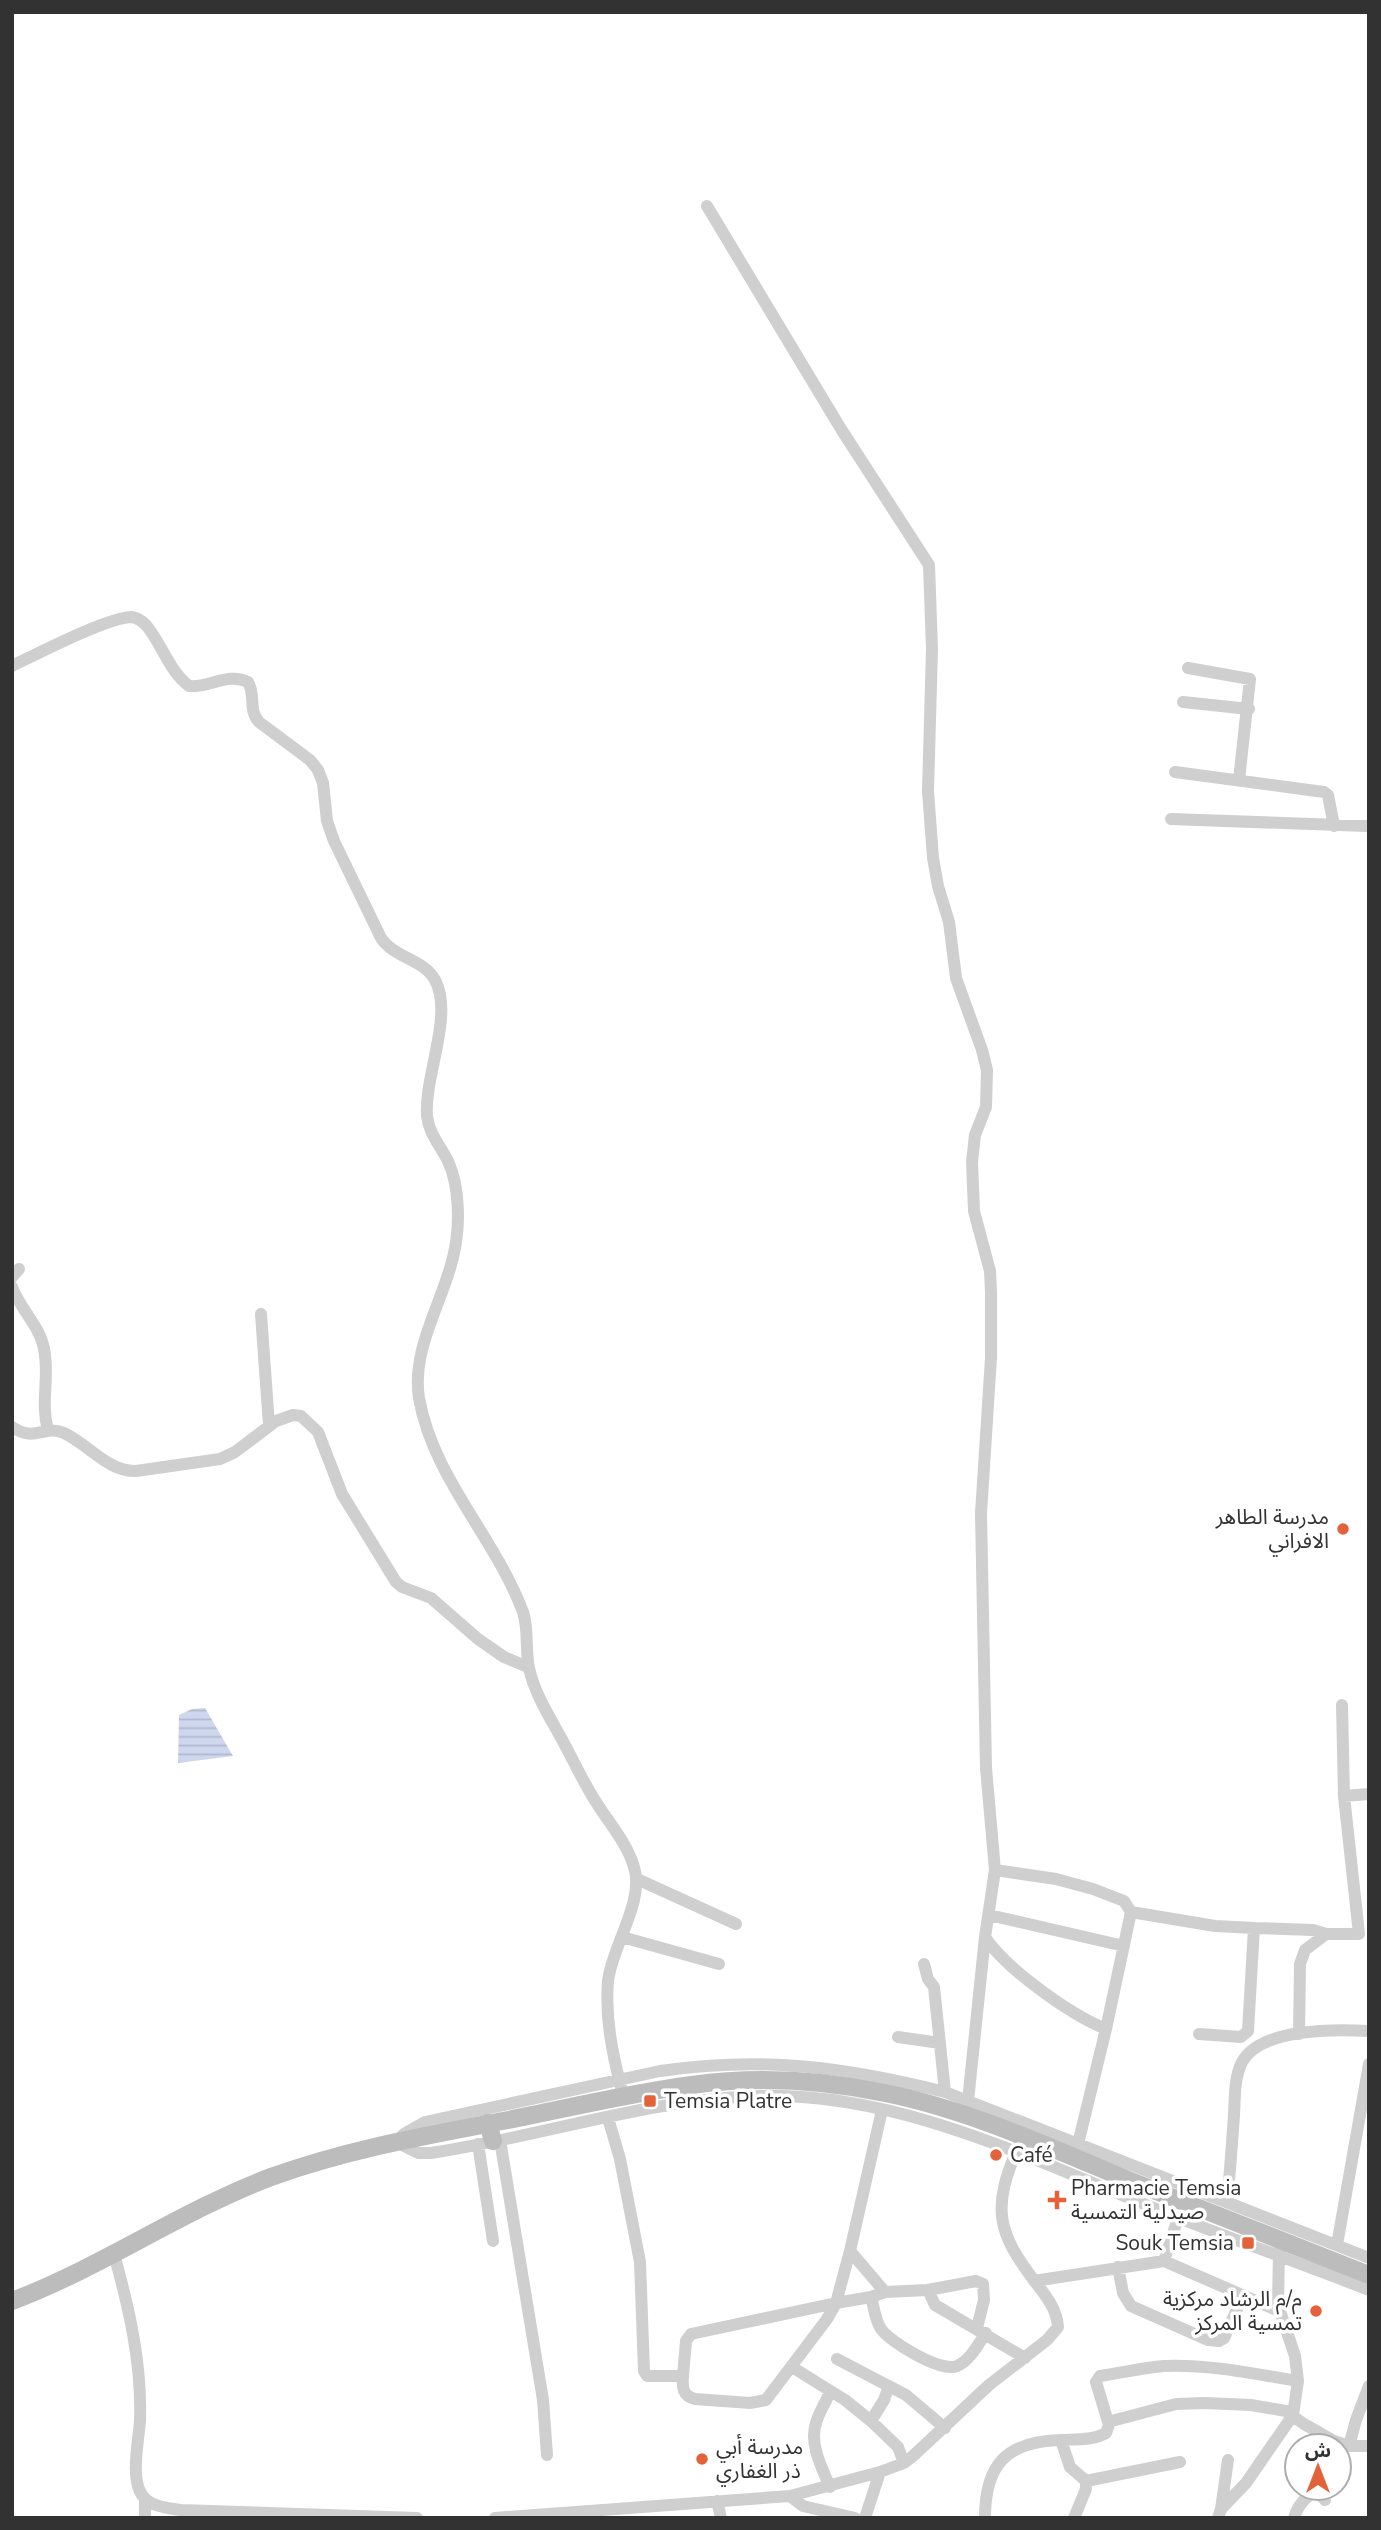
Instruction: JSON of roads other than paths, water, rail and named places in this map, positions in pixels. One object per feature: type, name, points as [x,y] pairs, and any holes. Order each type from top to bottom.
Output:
[{"type":"main road","points":[[12,2301],[67,2278],[165,2225],[240,2190],[313,2163],[396,2142],[623,2097],[705,2083],[808,2074],[870,2094],[935,2106],[1021,2138],[1076,2150],[1205,2202],[1280,2248],[1335,2253],[1369,2275]]},
{"type":"main road","points":[[488,2123],[490,2142]]},
{"type":"street","points":[[708,206],[841,429],[929,565],[932,649],[928,791],[933,858],[937,887],[949,922],[956,978],[987,1070],[986,1107],[975,1135],[972,1174],[974,1211],[991,1280],[991,1358],[981,1513],[987,1782],[995,1870],[985,1937],[968,2101]]},
{"type":"street","points":[[12,666],[91,629],[131,617],[139,619],[146,626],[176,673],[189,687],[231,678],[248,682],[252,689],[253,715],[310,761],[321,776],[327,821],[334,841],[382,938],[394,953],[423,968],[434,978],[439,995],[440,1023],[427,1097],[427,1114],[431,1133],[451,1168],[458,1230],[449,1276],[427,1334],[419,1364],[419,1398],[449,1479],[523,1612],[528,1667],[541,1700],[590,1793],[633,1862],[637,1879],[634,1897],[611,1969],[608,1994],[609,2034],[623,2097],[608,2118],[431,2154],[418,2153],[396,2142],[425,2122],[623,2097],[696,2100],[761,2095],[945,2092],[968,2101],[1067,2171],[1178,2218],[1280,2248],[1369,2290]]},
{"type":"street","points":[[1188,668],[1250,679],[1249,709],[1239,780]]},
{"type":"street","points":[[1183,702],[1249,709]]},
{"type":"street","points":[[1175,772],[1324,792],[1328,795],[1334,826]]},
{"type":"street","points":[[1171,819],[1366,827]]},
{"type":"street","points":[[12,1287],[44,1347],[46,1379],[43,1409],[48,1430]]},
{"type":"street","points":[[261,1314],[270,1425]]},
{"type":"street","points":[[12,1427],[29,1435],[48,1430],[62,1432],[114,1466],[130,1471],[220,1459],[235,1452],[270,1425],[293,1415],[301,1416],[313,1424],[342,1494],[396,1582],[431,1598],[478,1639],[504,1657],[528,1667]]},
{"type":"street","points":[[1131,1912],[1215,1926],[1364,1934],[1344,1796],[1342,1705]]},
{"type":"street","points":[[1344,1796],[1369,1794]]},
{"type":"street","points":[[995,1870],[1056,1879],[1093,1889],[1124,1901],[1131,1912],[1076,2150]]},
{"type":"street","points":[[637,1879],[736,1924]]},
{"type":"street","points":[[989,1915],[1124,1946]]},
{"type":"street","points":[[1199,2034],[1241,2037],[1248,2031],[1254,1928]]},
{"type":"street","points":[[1299,2034],[1302,1955],[1326,1934]]},
{"type":"street","points":[[621,1937],[719,1964]]},
{"type":"street","points":[[985,1937],[996,1951],[1032,1983],[1092,2024],[1106,2029]]},
{"type":"street","points":[[924,1964],[928,1979],[934,1987],[945,2092]]},
{"type":"street","points":[[1227,2202],[1236,2085],[1243,2060],[1262,2044],[1299,2034],[1369,2031]]},
{"type":"street","points":[[898,2037],[940,2043]]},
{"type":"street","points":[[1335,2253],[1363,2137],[1369,2064]]},
{"type":"street","points":[[870,2094],[850,2251],[836,2302],[827,2319],[771,2395],[758,2403],[690,2398],[684,2391],[686,2342],[691,2334],[836,2302],[871,2297],[885,2292],[928,2290],[980,2282],[984,2289],[981,2331],[973,2352],[957,2366],[948,2367],[934,2363],[899,2344],[881,2329],[871,2297]]},
{"type":"street","points":[[608,2118],[620,2159],[640,2262],[644,2371],[649,2376],[683,2376]]},
{"type":"street","points":[[495,2518],[790,2496],[830,2487],[904,2463],[989,2385],[1052,2336],[1058,2327],[1053,2307],[1012,2251],[1003,2230],[1002,2191],[1021,2138]]},
{"type":"street","points":[[490,2142],[493,2241]]},
{"type":"street","points":[[490,2142],[543,2400],[547,2455]]},
{"type":"street","points":[[1205,2202],[1227,2202],[1335,2253],[1369,2258]]},
{"type":"street","points":[[1164,2261],[1178,2218]]},
{"type":"street","points":[[1219,2514],[1246,2483],[1293,2415],[1298,2381],[1295,2356],[1279,2311],[1277,2293],[1280,2248]]},
{"type":"street","points":[[850,2251],[885,2292]]},
{"type":"street","points":[[114,2254],[136,2354],[140,2419],[136,2472],[139,2490],[145,2499],[145,2518]]},
{"type":"street","points":[[1034,2281],[1164,2261],[1279,2311]]},
{"type":"street","points":[[1118,2267],[1123,2293],[1131,2305],[1208,2340],[1219,2342],[1224,2339],[1243,2296]]},
{"type":"street","points":[[928,2290],[935,2305],[1025,2358]]},
{"type":"street","points":[[837,2359],[919,2404],[945,2428]]},
{"type":"street","points":[[985,2518],[987,2484],[1005,2457],[1025,2444],[1103,2435],[1108,2431],[1108,2422],[1096,2382],[1100,2376],[1148,2368],[1182,2366],[1230,2370],[1298,2381]]},
{"type":"street","points":[[792,2367],[871,2421],[898,2447],[904,2463]]},
{"type":"street","points":[[871,2421],[889,2386]]},
{"type":"street","points":[[1353,2432],[1369,2386]]},
{"type":"street","points":[[830,2392],[816,2421],[814,2437],[821,2467],[830,2487]]},
{"type":"street","points":[[1108,2422],[1144,2411],[1191,2403],[1273,2408],[1293,2415],[1318,2432]]},
{"type":"street","points":[[1061,2440],[1070,2467],[1086,2482],[1086,2489],[1074,2518]]},
{"type":"street","points":[[1219,2514],[1228,2460]]},
{"type":"street","points":[[1086,2482],[1180,2462]]},
{"type":"street","points":[[865,2518],[880,2472]]},
{"type":"street","points":[[790,2496],[803,2506],[855,2518]]},
{"type":"street","points":[[145,2499],[167,2508],[181,2510],[417,2518]]},
{"type":"street","points":[[717,2501],[721,2518]]},
{"type":"street","points":[[1294,2518],[1303,2502]]},
{"type":"water","points":[[205,1708],[233,1756],[178,1763],[179,1715],[192,1709]]},
{"type":"place","name":"مدرسة الطاهر الافراني","points":[[1343,1529]]},
{"type":"place","name":"Temsia Platre","points":[[650,2101]]},
{"type":"place","name":"Café","points":[[996,2155]]},
{"type":"place","name":"Pharmacie Temsia صيدلية التمسية","points":[[1057,2200]]},
{"type":"place","name":"Souk Temsia","points":[[1248,2243]]},
{"type":"place","name":"م/م الرشاد مركزية تمسية المركز","points":[[1316,2311]]},
{"type":"place","name":"مدرسة أبي ذر الغفاري","points":[[702,2459]]}]
